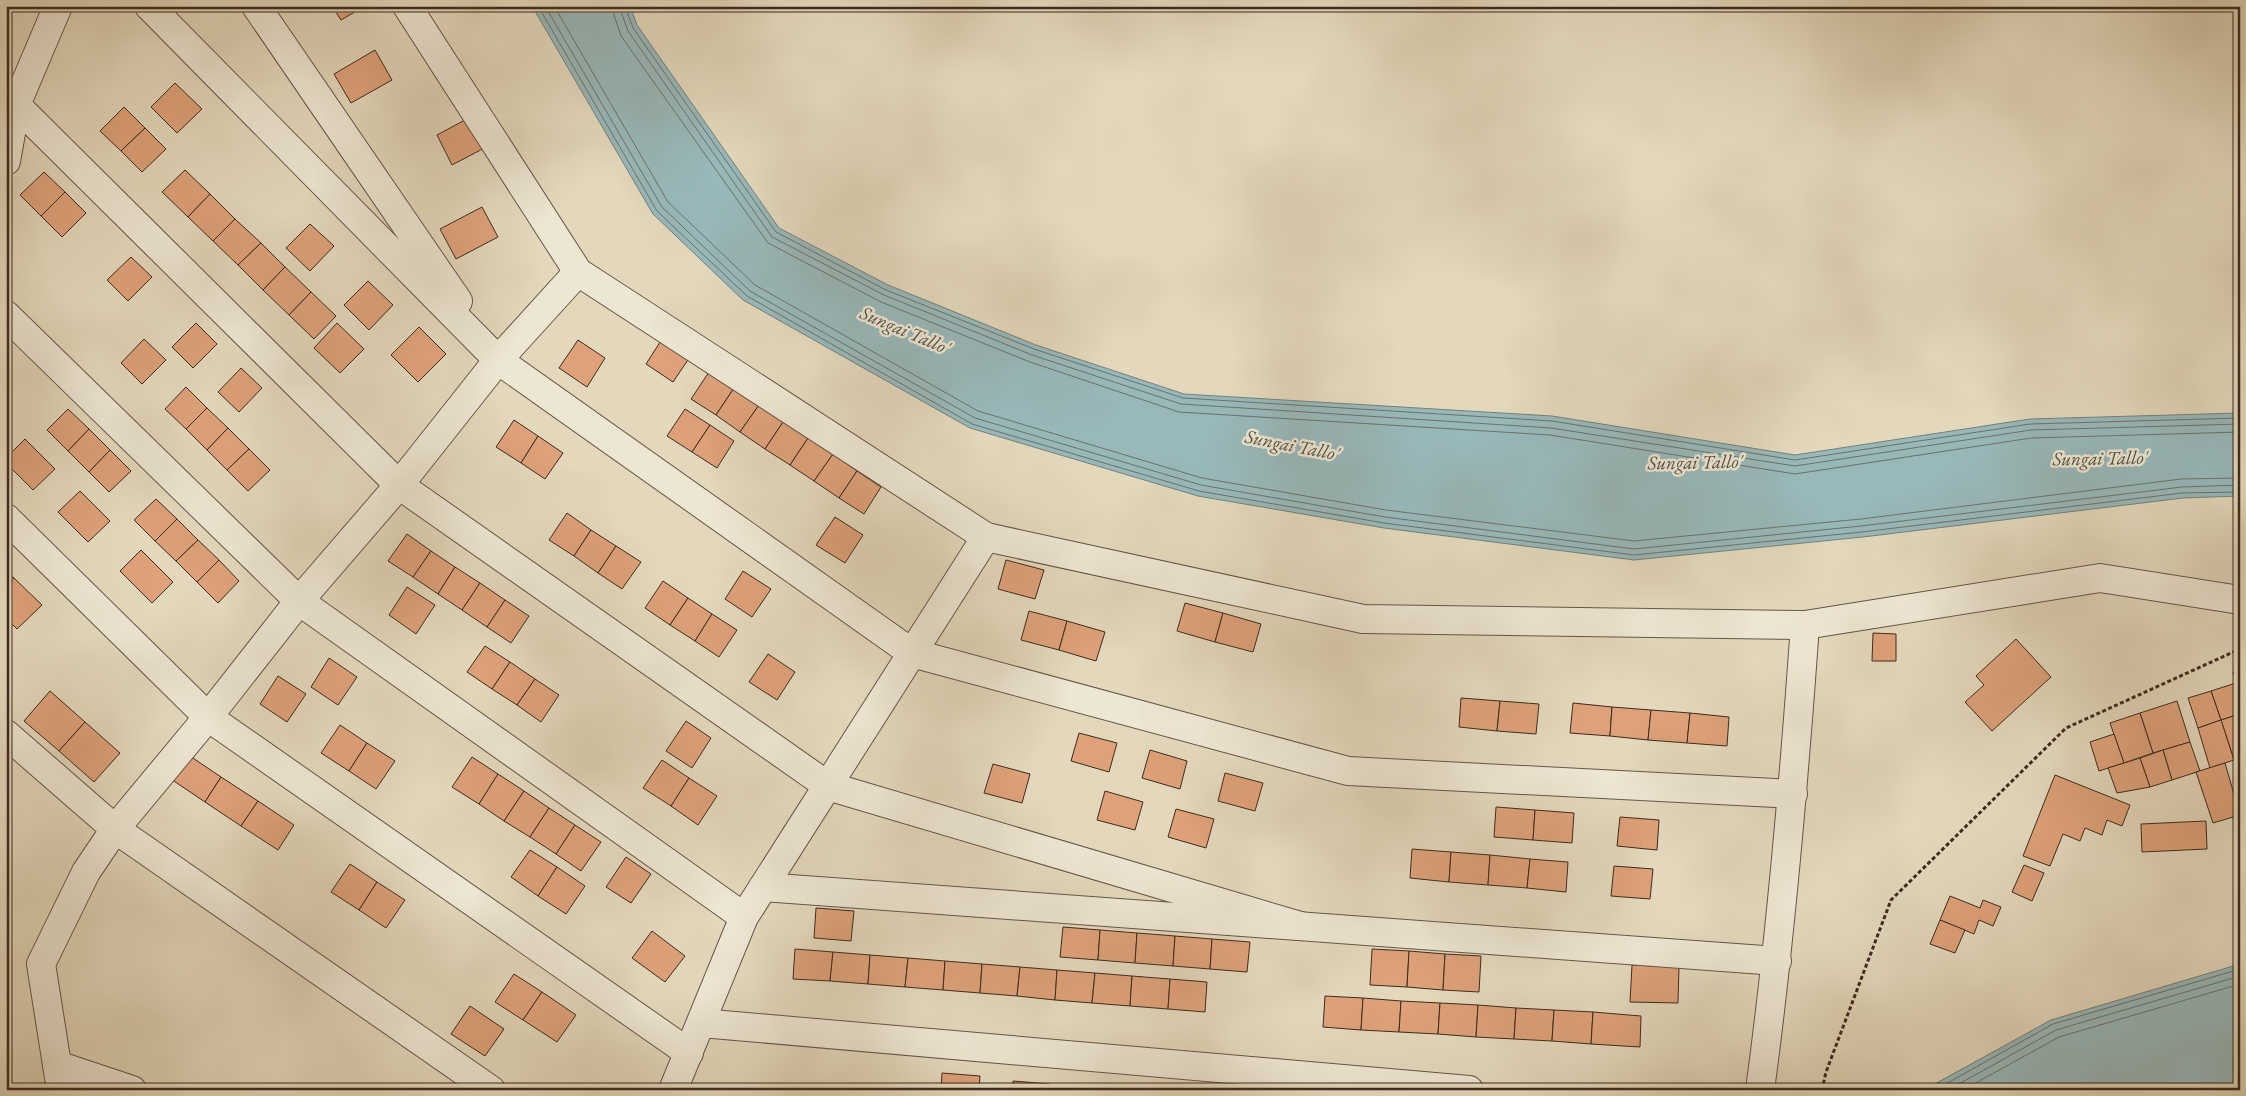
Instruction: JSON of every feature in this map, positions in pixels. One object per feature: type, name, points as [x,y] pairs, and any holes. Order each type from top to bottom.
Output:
[{"type":"street","points":[[6,161],[16,105],[58,6]]},
{"type":"street","points":[[149,6],[498,360],[912,653],[1348,771],[1793,794]]},
{"type":"street","points":[[256,6],[498,360]]},
{"type":"street","points":[[407,6],[578,272],[986,537],[1363,619],[1805,625],[2100,578],[2240,600]]},
{"type":"street","points":[[16,105],[400,485],[828,786],[1300,926]]},
{"type":"street","points":[[132,1090],[59,1077],[40,964],[86,872],[115,829],[208,717],[299,601],[400,485],[498,360],[578,272]]},
{"type":"street","points":[[6,315],[299,601],[744,917]]},
{"type":"street","points":[[6,518],[208,717],[689,1053]]},
{"type":"street","points":[[673,1090],[744,917],[986,537]]},
{"type":"street","points":[[1760,1090],[1777,961],[1793,794],[1805,625]]},
{"type":"street","points":[[6,734],[115,829],[491,1090]]},
{"type":"street","points":[[763,887],[1777,961]]},
{"type":"street","points":[[701,1023],[1469,1090]]},
{"type":"path","points":[[1822,1090],[1826,1072],[1891,900],[2066,728],[2240,649]]},
{"type":"water","name":"Sungai Tallo'","points":[[532,6],[630,6],[637,25],[779,228],[888,285],[1036,345],[1184,394],[1552,416],[1795,455],[2030,419],[2240,413],[2240,496],[2183,498],[1863,537],[1634,560],[1384,528],[1198,496],[970,428],[743,300],[653,214]]},
{"type":"water","points":[[2240,964],[2240,1090],[1924,1090],[2051,1020]]},
{"type":"building","points":[[332,6],[365,6],[341,20]]},
{"type":"building","points":[[375,50],[392,80],[351,103],[334,74]]},
{"type":"building","points":[[175,83],[202,109],[177,133],[151,107]]},
{"type":"building","points":[[124,107],[145,128],[121,151],[100,131]]},
{"type":"building","points":[[476,114],[492,144],[452,165],[437,135]]},
{"type":"building","points":[[145,128],[166,149],[142,172],[121,151]]},
{"type":"building","points":[[185,170],[210,194],[188,217],[162,192]]},
{"type":"building","points":[[44,172],[65,192],[41,216],[20,195]]},
{"type":"building","points":[[65,192],[86,213],[62,237],[41,216]]},
{"type":"building","points":[[210,194],[235,219],[213,241],[188,217]]},
{"type":"building","points":[[482,207],[498,237],[456,259],[440,229]]},
{"type":"building","points":[[235,219],[261,243],[238,265],[213,241]]},
{"type":"building","points":[[310,224],[334,246],[310,271],[286,248]]},
{"type":"building","points":[[261,243],[285,267],[263,290],[238,265]]},
{"type":"building","points":[[131,257],[152,277],[128,301],[107,280]]},
{"type":"building","points":[[285,267],[311,292],[289,315],[263,290]]},
{"type":"building","points":[[368,281],[393,305],[369,330],[344,305]]},
{"type":"building","points":[[311,292],[336,316],[314,339],[289,315]]},
{"type":"building","points":[[196,323],[217,344],[193,368],[172,347]]},
{"type":"building","points":[[337,323],[364,349],[340,373],[314,348]]},
{"type":"building","points":[[419,327],[446,354],[418,382],[391,355]]},
{"type":"building","points":[[664,336],[692,354],[673,382],[646,364]]},
{"type":"building","points":[[144,339],[166,360],[142,384],[121,363]]},
{"type":"building","points":[[578,340],[605,358],[587,387],[559,368]]},
{"type":"building","points":[[241,368],[262,388],[239,412],[218,392]]},
{"type":"building","points":[[709,372],[734,388],[716,415],[691,399]]},
{"type":"building","points":[[186,387],[207,408],[186,429],[165,409]]},
{"type":"building","points":[[734,388],[759,405],[740,432],[716,415]]},
{"type":"building","points":[[759,405],[783,422],[765,449],[740,432]]},
{"type":"building","points":[[207,408],[228,428],[207,450],[186,429]]},
{"type":"building","points":[[68,409],[89,429],[68,451],[47,430]]},
{"type":"building","points":[[685,409],[710,425],[692,452],[667,436]]},
{"type":"building","points":[[514,420],[538,436],[521,463],[496,447]]},
{"type":"building","points":[[783,422],[808,438],[790,465],[765,449]]},
{"type":"building","points":[[710,425],[734,441],[717,468],[692,452]]},
{"type":"building","points":[[228,428],[249,449],[227,470],[207,450]]},
{"type":"building","points":[[89,429],[110,450],[89,472],[68,451]]},
{"type":"building","points":[[538,436],[563,453],[545,479],[521,463]]},
{"type":"building","points":[[808,438],[833,454],[814,481],[790,465]]},
{"type":"building","points":[[25,439],[55,469],[33,490],[6,463],[6,458]]},
{"type":"building","points":[[249,449],[270,470],[248,491],[227,470]]},
{"type":"building","points":[[110,450],[131,471],[109,492],[89,472]]},
{"type":"building","points":[[833,454],[857,471],[839,498],[814,481]]},
{"type":"building","points":[[857,471],[881,487],[864,514],[839,498]]},
{"type":"building","points":[[80,491],[110,521],[88,542],[58,512]]},
{"type":"building","points":[[156,499],[177,519],[155,541],[134,520]]},
{"type":"building","points":[[567,513],[591,530],[574,556],[549,540]]},
{"type":"building","points":[[835,517],[863,535],[845,563],[816,545]]},
{"type":"building","points":[[177,519],[198,540],[176,561],[155,541]]},
{"type":"building","points":[[591,530],[616,546],[598,573],[574,556]]},
{"type":"building","points":[[407,534],[431,551],[413,577],[388,561]]},
{"type":"building","points":[[198,540],[219,560],[197,582],[176,561]]},
{"type":"building","points":[[616,546],[641,562],[622,589],[598,573]]},
{"type":"building","points":[[141,550],[173,582],[152,603],[120,571]]},
{"type":"building","points":[[431,551],[455,567],[438,594],[413,577]]},
{"type":"building","points":[[219,560],[239,581],[218,603],[197,582]]},
{"type":"building","points":[[1006,560],[1044,570],[1035,599],[998,589]]},
{"type":"building","points":[[455,567],[480,583],[462,610],[438,594]]},
{"type":"building","points":[[6,570],[14,578],[6,586]]},
{"type":"building","points":[[743,571],[771,589],[752,617],[725,599]]},
{"type":"building","points":[[14,578],[42,605],[17,629],[6,618],[6,586]]},
{"type":"building","points":[[663,581],[688,598],[670,625],[645,608]]},
{"type":"building","points":[[480,583],[505,600],[487,627],[462,610]]},
{"type":"building","points":[[407,587],[435,605],[416,634],[389,615]]},
{"type":"building","points":[[688,598],[712,614],[695,641],[670,625]]},
{"type":"building","points":[[505,600],[529,616],[511,643],[487,627]]},
{"type":"building","points":[[1185,603],[1223,613],[1215,642],[1177,631]]},
{"type":"building","points":[[1029,611],[1067,621],[1059,650],[1021,640]]},
{"type":"building","points":[[1223,613],[1261,624],[1253,652],[1215,642]]},
{"type":"building","points":[[712,614],[737,630],[719,657],[695,641]]},
{"type":"building","points":[[1067,621],[1105,632],[1096,661],[1059,650]]},
{"type":"building","points":[[1873,633],[1896,634],[1896,661],[1872,661]]},
{"type":"building","points":[[2016,639],[2051,677],[1992,731],[1965,702],[1984,685],[1976,676]]},
{"type":"building","points":[[485,646],[510,662],[492,689],[467,672]]},
{"type":"building","points":[[768,654],[795,672],[777,700],[749,682]]},
{"type":"building","points":[[329,658],[357,677],[338,705],[311,687]]},
{"type":"building","points":[[510,662],[535,679],[517,705],[492,689]]},
{"type":"building","points":[[2240,670],[2240,694],[2233,672]]},
{"type":"building","points":[[278,676],[306,694],[287,722],[260,704]]},
{"type":"building","points":[[535,679],[559,695],[541,722],[517,705]]},
{"type":"building","points":[[2236,683],[2240,694],[2240,714],[2221,720],[2211,691]]},
{"type":"building","points":[[50,691],[85,722],[59,751],[24,721]]},
{"type":"building","points":[[2211,691],[2221,720],[2198,728],[2188,698]]},
{"type":"building","points":[[1461,698],[1500,701],[1497,731],[1459,727]]},
{"type":"building","points":[[1500,701],[1539,704],[1536,734],[1497,731]]},
{"type":"building","points":[[2177,701],[2190,742],[2153,753],[2140,713]]},
{"type":"building","points":[[1573,703],[1612,707],[1610,736],[1570,733]]},
{"type":"building","points":[[1612,707],[1651,710],[1648,740],[1610,736]]},
{"type":"building","points":[[1651,710],[1690,713],[1687,743],[1648,740]]},
{"type":"building","points":[[1690,713],[1729,717],[1727,746],[1687,743]]},
{"type":"building","points":[[2140,713],[2153,753],[2124,763],[2110,723]]},
{"type":"building","points":[[2240,714],[2240,758],[2234,760],[2221,720]]},
{"type":"building","points":[[2221,720],[2234,760],[2210,768],[2198,728]]},
{"type":"building","points":[[686,721],[711,738],[692,768],[666,751]]},
{"type":"building","points":[[85,722],[120,753],[94,782],[59,751]]},
{"type":"building","points":[[340,725],[367,743],[349,771],[321,753]]},
{"type":"building","points":[[1079,733],[1117,743],[1109,772],[1071,761]]},
{"type":"building","points":[[2114,734],[2124,763],[2099,771],[2090,742]]},
{"type":"building","points":[[2190,742],[2200,771],[2172,780],[2163,750]]},
{"type":"building","points":[[367,743],[395,761],[376,789],[349,771]]},
{"type":"building","points":[[1150,750],[1187,761],[1180,789],[1142,778]]},
{"type":"building","points":[[2163,750],[2172,780],[2150,787],[2140,758]]},
{"type":"building","points":[[184,752],[221,777],[205,802],[168,777]]},
{"type":"building","points":[[472,757],[498,774],[479,804],[452,787]]},
{"type":"building","points":[[2140,758],[2150,787],[2117,793],[2108,768]]},
{"type":"building","points":[[662,760],[689,778],[671,806],[643,788]]},
{"type":"building","points":[[2225,763],[2240,815],[2213,823],[2196,772]]},
{"type":"building","points":[[993,764],[1030,774],[1022,803],[984,793]]},
{"type":"building","points":[[1225,773],[1263,783],[1255,811],[1218,801]]},
{"type":"building","points":[[498,774],[524,791],[504,821],[479,804]]},
{"type":"building","points":[[2055,775],[2130,805],[2122,826],[2107,820],[2102,835],[2085,828],[2080,841],[2063,834],[2050,866],[2023,856]]},
{"type":"building","points":[[221,777],[258,801],[241,826],[205,802]]},
{"type":"building","points":[[689,778],[717,796],[698,825],[671,806]]},
{"type":"building","points":[[524,791],[549,808],[530,837],[504,821]]},
{"type":"building","points":[[1105,791],[1143,802],[1135,830],[1097,820]]},
{"type":"building","points":[[258,801],[294,825],[278,850],[241,826]]},
{"type":"building","points":[[1496,807],[1535,810],[1533,840],[1494,837]]},
{"type":"building","points":[[549,808],[575,825],[556,854],[530,837]]},
{"type":"building","points":[[1176,809],[1214,819],[1206,848],[1168,837]]},
{"type":"building","points":[[1535,810],[1574,813],[1572,843],[1533,840]]},
{"type":"building","points":[[1620,817],[1659,820],[1657,850],[1617,846]]},
{"type":"building","points":[[2206,821],[2207,849],[2142,852],[2141,824]]},
{"type":"building","points":[[575,825],[601,842],[581,871],[556,854]]},
{"type":"building","points":[[1412,849],[1451,852],[1449,882],[1410,878]]},
{"type":"building","points":[[530,850],[557,867],[538,896],[511,877]]},
{"type":"building","points":[[1451,852],[1490,855],[1488,885],[1449,882]]},
{"type":"building","points":[[1490,855],[1530,859],[1527,888],[1488,885]]},
{"type":"building","points":[[626,857],[651,874],[631,903],[606,887]]},
{"type":"building","points":[[1530,859],[1568,862],[1566,892],[1527,888]]},
{"type":"building","points":[[350,864],[377,882],[359,910],[331,892]]},
{"type":"building","points":[[2024,865],[2044,873],[2032,901],[2012,892]]},
{"type":"building","points":[[1614,866],[1653,869],[1650,899],[1611,896]]},
{"type":"building","points":[[557,867],[585,886],[566,914],[538,896]]},
{"type":"building","points":[[377,882],[405,900],[386,928],[359,910]]},
{"type":"building","points":[[1950,896],[1980,908],[1983,900],[2001,907],[1993,926],[1979,920],[1974,934],[1940,920]]},
{"type":"building","points":[[816,908],[854,911],[851,941],[814,938]]},
{"type":"building","points":[[1940,920],[1965,930],[1955,953],[1930,944]]},
{"type":"building","points":[[1063,927],[1100,930],[1098,960],[1060,957]]},
{"type":"building","points":[[1100,930],[1137,933],[1135,963],[1098,960]]},
{"type":"building","points":[[652,931],[685,956],[665,982],[632,958]]},
{"type":"building","points":[[1137,933],[1175,936],[1173,966],[1135,963]]},
{"type":"building","points":[[1175,936],[1212,939],[1210,969],[1173,966]]},
{"type":"building","points":[[1212,939],[1250,942],[1247,972],[1210,969]]},
{"type":"building","points":[[795,949],[833,952],[830,981],[793,979]]},
{"type":"building","points":[[1372,949],[1409,951],[1407,987],[1370,985]]},
{"type":"building","points":[[1409,951],[1445,954],[1443,990],[1407,987]]},
{"type":"building","points":[[833,952],[870,955],[868,984],[830,981]]},
{"type":"building","points":[[1445,954],[1481,956],[1479,992],[1443,990]]},
{"type":"building","points":[[870,955],[908,958],[905,987],[868,984]]},
{"type":"building","points":[[908,958],[945,961],[943,990],[905,987]]},
{"type":"building","points":[[945,961],[982,964],[980,993],[943,990]]},
{"type":"building","points":[[982,964],[1020,967],[1017,996],[980,993]]},
{"type":"building","points":[[1632,965],[1679,967],[1678,1003],[1630,1002]]},
{"type":"building","points":[[1020,967],[1057,970],[1055,1000],[1017,996]]},
{"type":"building","points":[[1057,970],[1095,973],[1092,1003],[1055,1000]]},
{"type":"building","points":[[1095,973],[1132,976],[1130,1006],[1092,1003]]},
{"type":"building","points":[[514,974],[542,992],[523,1020],[495,1002]]},
{"type":"building","points":[[1132,976],[1170,979],[1168,1009],[1130,1006]]},
{"type":"building","points":[[1170,979],[1207,982],[1205,1012],[1168,1009]]},
{"type":"building","points":[[542,992],[576,1015],[557,1042],[523,1020]]},
{"type":"building","points":[[1325,996],[1363,998],[1361,1030],[1323,1027]]},
{"type":"building","points":[[1363,998],[1401,1001],[1399,1032],[1361,1030]]},
{"type":"building","points":[[1401,1001],[1440,1003],[1438,1034],[1399,1032]]},
{"type":"building","points":[[1440,1003],[1478,1005],[1476,1037],[1438,1034]]},
{"type":"building","points":[[1478,1005],[1516,1008],[1514,1039],[1476,1037]]},
{"type":"building","points":[[470,1006],[504,1029],[485,1056],[451,1034]]},
{"type":"building","points":[[1516,1008],[1554,1010],[1552,1041],[1514,1039]]},
{"type":"building","points":[[1554,1010],[1593,1012],[1591,1044],[1552,1041]]},
{"type":"building","points":[[1593,1012],[1641,1016],[1640,1047],[1591,1044]]},
{"type":"building","points":[[942,1073],[980,1076],[979,1090],[941,1090]]},
{"type":"building","points":[[1013,1081],[1050,1084],[1050,1090],[1013,1090]]},
{"type":"building","points":[[1094,1085],[1132,1087],[1132,1090],[1094,1090]]}]
